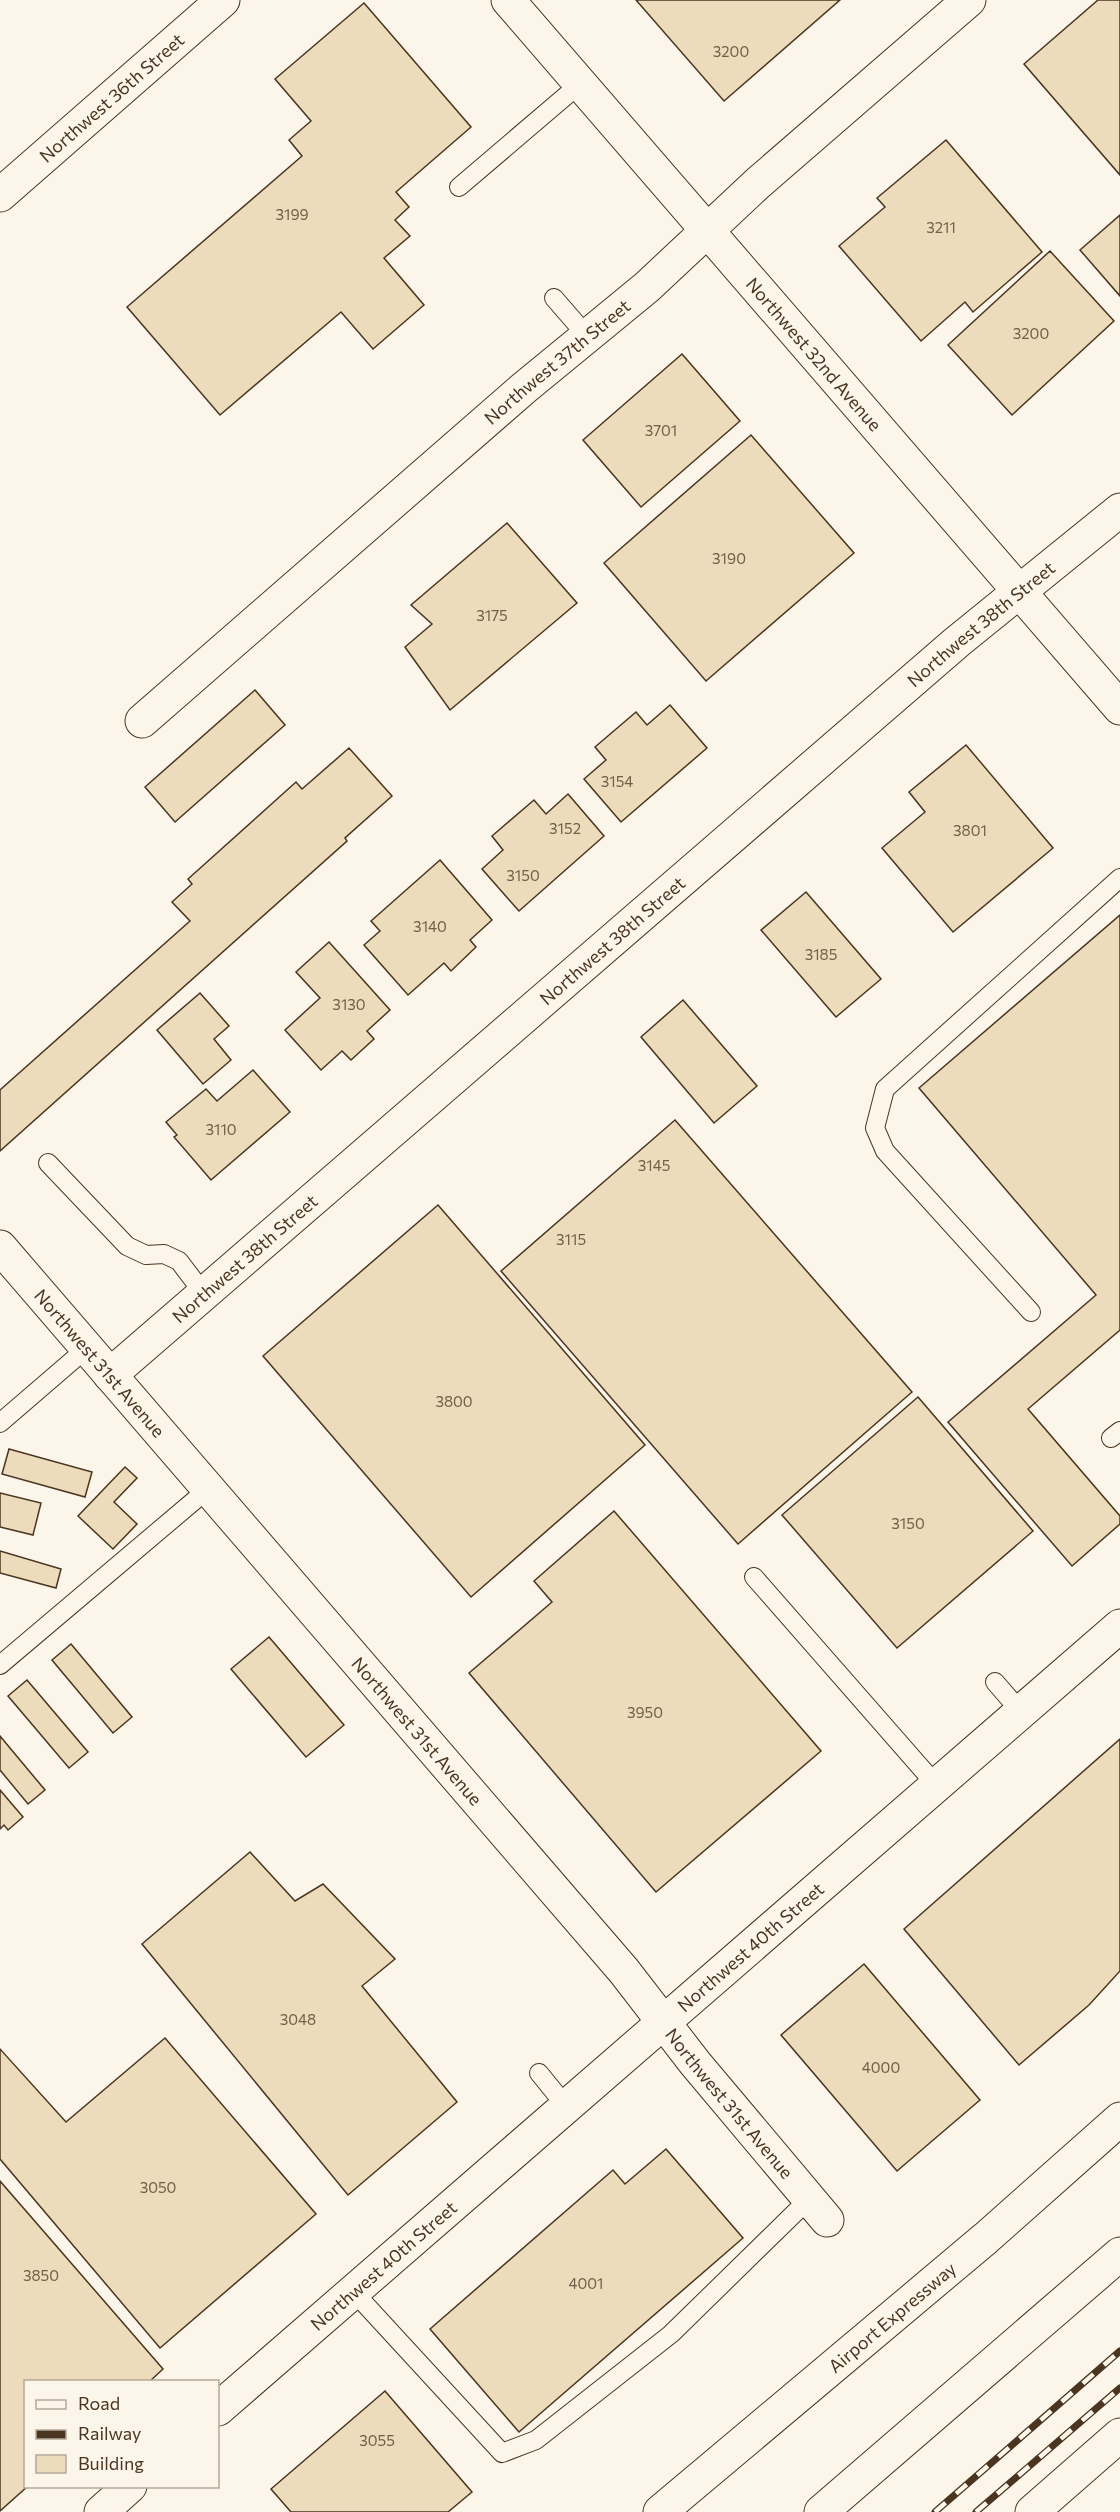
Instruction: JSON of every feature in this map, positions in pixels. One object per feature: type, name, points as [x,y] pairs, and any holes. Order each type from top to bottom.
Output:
[{"type":"main road","name":"Northwest 36th Street","points":[[0,195],[223,0]]},
{"type":"main road","name":"Northwest 32nd Avenue","points":[[508,0],[1120,708]]},
{"type":"main road","name":"Northwest 37th Street","points":[[142,721],[708,232],[758,183],[969,0]]},
{"type":"main road","name":"Northwest 38th Street","points":[[110,1375],[948,650],[1120,510]]},
{"type":"main road","name":"Northwest 31st Avenue","points":[[0,1247],[624,1971],[818,2210]]},
{"type":"main road","name":"Northwest 40th Street","points":[[219,2408],[565,2104],[1022,1713],[1120,1626]]},
{"type":"main road","name":"Airport Expressway","points":[[660,2512],[986,2238],[1120,2119]]},
{"type":"main road","points":[[821,2512],[1120,2254]]},
{"type":"main road","points":[[1032,2512],[1120,2435]]},
{"type":"main road","points":[[101,2512],[129,2488]]},
{"type":"lane","points":[[459,187],[581,83]]},
{"type":"lane","points":[[554,298],[587,336]]},
{"type":"lane","points":[[1031,1312],[885,1151],[875,1128],[885,1089],[1120,878]]},
{"type":"lane","points":[[48,1163],[127,1246],[146,1255],[164,1254],[179,1261],[204,1294]]},
{"type":"lane","points":[[0,1423],[87,1348]]},
{"type":"lane","points":[[0,1665],[208,1489]]},
{"type":"lane","points":[[754,1577],[937,1786]]},
{"type":"lane","points":[[995,1682],[1022,1713]]},
{"type":"lane","points":[[538,2073],[565,2104]]},
{"type":"lane","points":[[352,2290],[502,2453],[536,2440],[671,2334],[818,2210]]},
{"type":"building","points":[[636,0],[840,0],[724,101]]},
{"type":"building","points":[[1098,0],[1120,0],[1120,175],[1024,64]]},
{"type":"building","points":[[364,3],[471,127],[396,192],[409,207],[395,220],[410,236],[384,258],[424,305],[373,349],[341,312],[220,415],[127,307],[302,156],[289,140],[311,121],[275,79]]},
{"type":"building","points":[[946,140],[1042,252],[973,312],[965,302],[921,341],[839,246],[885,207],[877,198]]},
{"type":"building","points":[[1120,215],[1120,296],[1080,250]]},
{"type":"building","points":[[1050,251],[1114,321],[1012,415],[948,345]]},
{"type":"building","points":[[682,354],[740,421],[641,507],[583,440]]},
{"type":"building","points":[[751,435],[854,553],[706,681],[604,563]]},
{"type":"building","points":[[507,523],[577,603],[450,710],[405,647],[432,624],[411,605]]},
{"type":"building","points":[[255,690],[285,725],[175,822],[145,787]]},
{"type":"building","points":[[670,705],[707,748],[621,822],[584,779],[606,760],[595,747],[636,712],[647,725]]},
{"type":"building","points":[[966,745],[1053,848],[953,932],[882,848],[925,812],[909,792]]},
{"type":"building","points":[[349,748],[392,796],[345,838],[347,841],[0,1151],[0,1090],[190,921],[172,902],[192,884],[188,879],[296,782],[302,789]]},
{"type":"building","points":[[568,794],[604,836],[519,911],[482,869],[503,850],[492,836],[534,800],[546,814]]},
{"type":"building","points":[[440,860],[492,920],[470,940],[476,947],[451,971],[444,963],[408,995],[364,945],[380,931],[371,921]]},
{"type":"building","points":[[806,892],[881,979],[836,1017],[761,930]]},
{"type":"building","points":[[1120,915],[1120,1330],[1028,1409],[1120,1516],[1120,1524],[1072,1566],[948,1422],[1096,1295],[919,1088]]},
{"type":"building","points":[[329,942],[390,1010],[367,1031],[374,1039],[351,1060],[342,1051],[321,1070],[285,1030],[320,998],[296,972]]},
{"type":"building","points":[[200,993],[229,1026],[214,1039],[231,1060],[203,1084],[157,1030]]},
{"type":"building","points":[[683,1000],[757,1086],[714,1123],[641,1037]]},
{"type":"building","points":[[253,1070],[290,1112],[211,1180],[174,1137],[177,1135],[166,1122],[206,1089],[217,1101]]},
{"type":"building","points":[[675,1120],[912,1392],[738,1544],[501,1271]]},
{"type":"building","points":[[438,1205],[645,1445],[471,1597],[263,1356]]},
{"type":"building","points":[[918,1397],[1033,1531],[897,1648],[782,1515]]},
{"type":"building","points":[[9,1449],[92,1472],[85,1497],[2,1474]]},
{"type":"building","points":[[125,1467],[137,1478],[114,1502],[137,1524],[113,1549],[78,1516]]},
{"type":"building","points":[[0,1493],[41,1503],[33,1535],[0,1527]]},
{"type":"building","points":[[614,1511],[821,1751],[656,1892],[469,1673],[552,1602],[534,1581]]},
{"type":"building","points":[[0,1551],[61,1569],[56,1588],[0,1573]]},
{"type":"building","points":[[269,1637],[344,1725],[306,1757],[231,1669]]},
{"type":"building","points":[[71,1644],[132,1717],[113,1733],[52,1660]]},
{"type":"building","points":[[27,1680],[88,1752],[69,1768],[8,1696]]},
{"type":"building","points":[[0,1736],[45,1790],[28,1804],[0,1770]]},
{"type":"building","points":[[1120,1739],[1120,1971],[1089,2005],[1019,2065],[904,1929]]},
{"type":"building","points":[[0,1790],[23,1817],[8,1830],[4,1825],[0,1829]]},
{"type":"building","points":[[250,1852],[295,1901],[323,1884],[395,1959],[362,1986],[457,2102],[348,2195],[142,1944]]},
{"type":"building","points":[[864,1964],[980,2100],[897,2171],[781,2035]]},
{"type":"building","points":[[165,2038],[316,2214],[160,2348],[0,2159],[0,2049],[66,2122]]},
{"type":"building","points":[[666,2149],[743,2238],[519,2432],[430,2329],[613,2170],[625,2184]]},
{"type":"building","points":[[0,2181],[163,2369],[151,2380],[24,2380],[26,2488],[0,2511]]},
{"type":"building","points":[[385,2391],[472,2492],[448,2512],[291,2512],[271,2489]]},
{"type":"railway","points":[[935,2512],[1120,2351]]},
{"type":"railway","points":[[976,2512],[1120,2388]]}]
